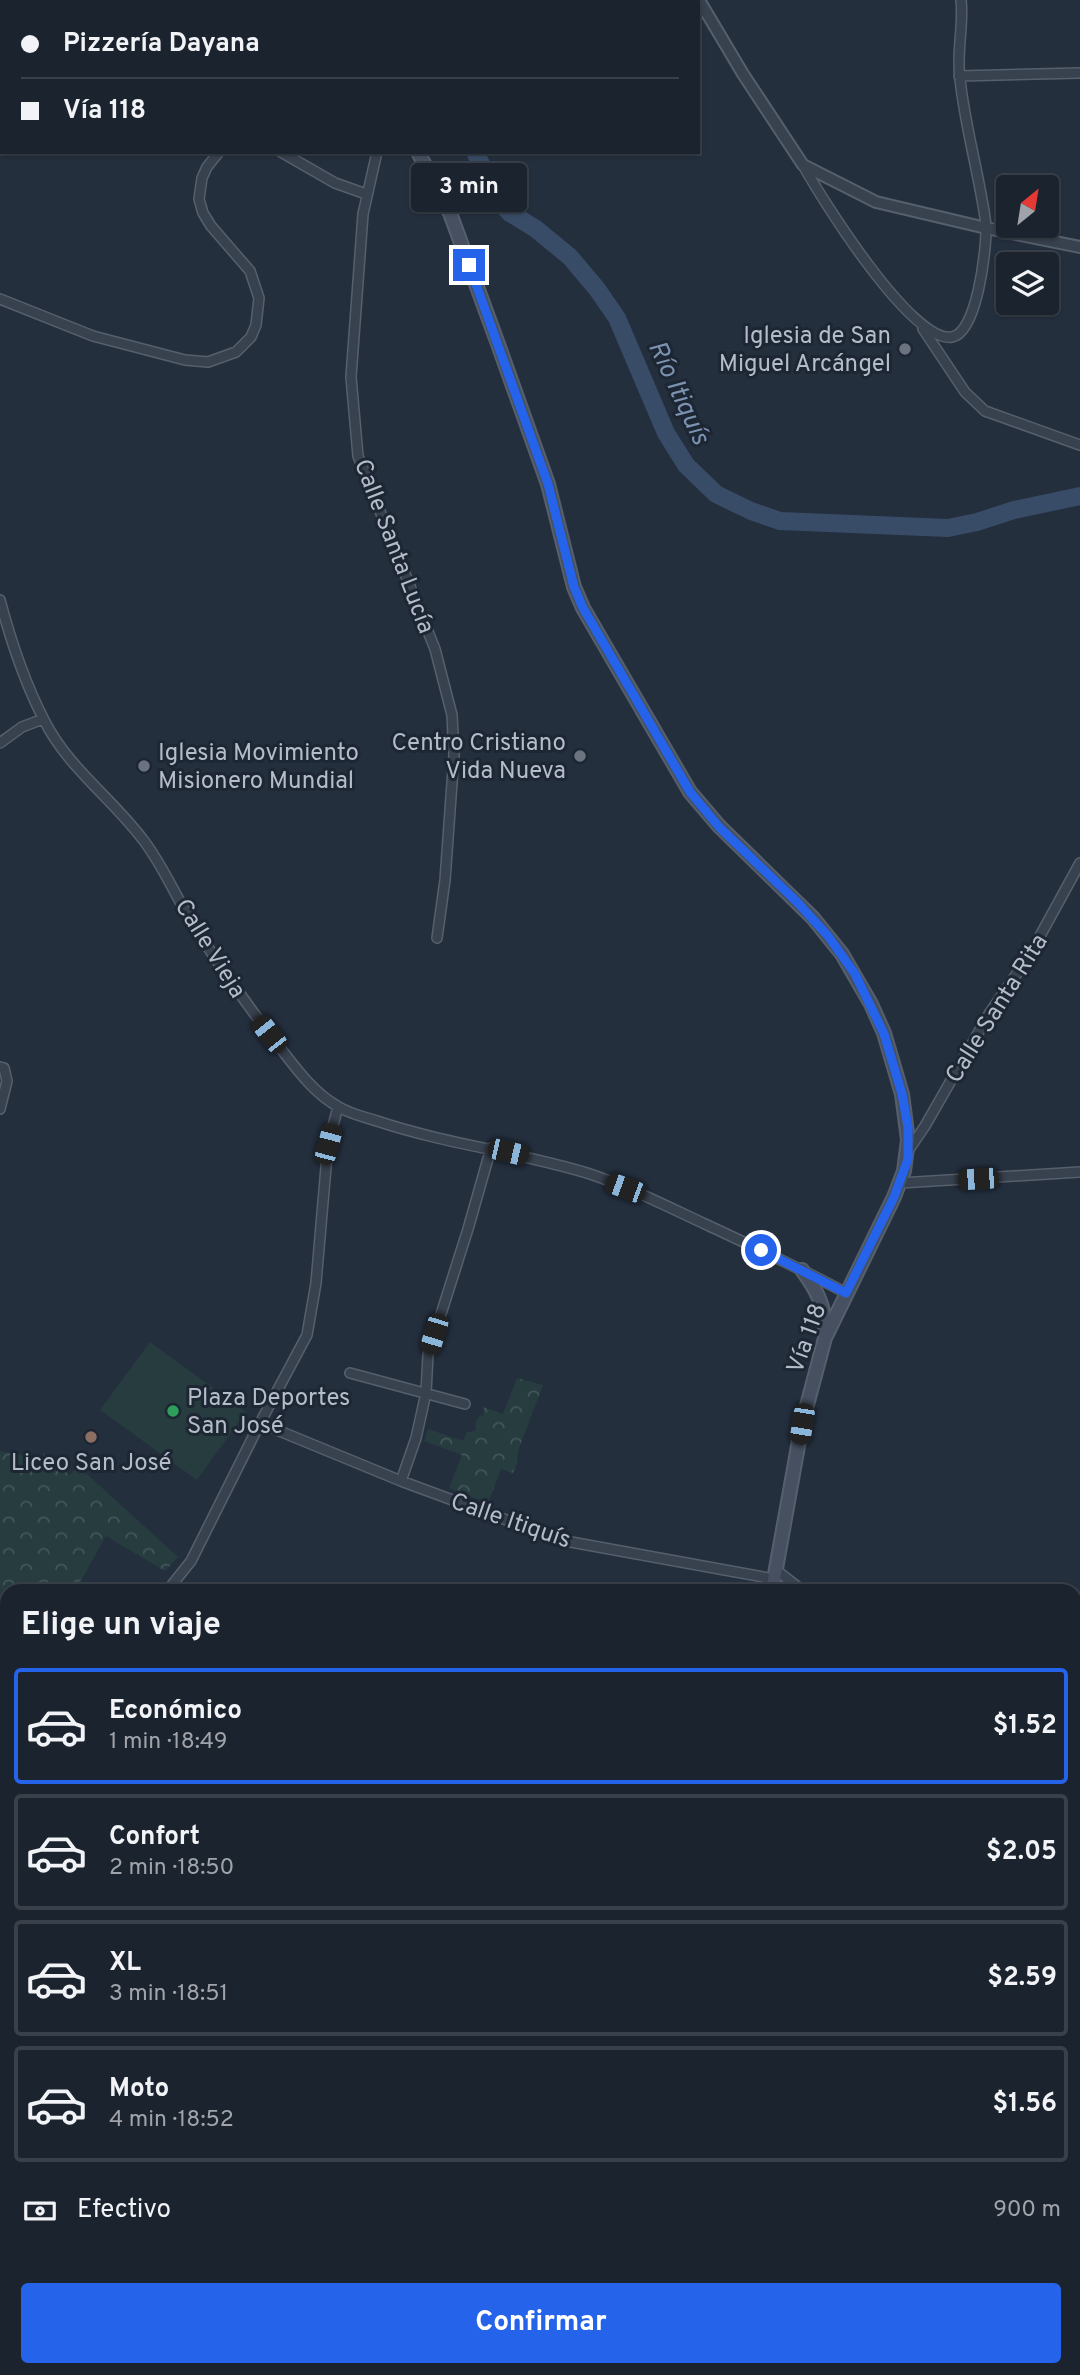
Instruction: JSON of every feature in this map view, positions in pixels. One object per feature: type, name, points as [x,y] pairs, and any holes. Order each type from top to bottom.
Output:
[{"type":"main road","name":"Vía 118","points":[[419,154],[450,213],[498,344],[548,484],[574,587],[583,608],[690,792],[719,827],[813,918],[842,954],[880,1024],[894,1062],[908,1127],[908,1151],[900,1184],[825,1338],[802,1424],[774,1580]]},
{"type":"main road","points":[[802,1270],[822,1303],[825,1338]]},
{"type":"street","points":[[920,324],[934,333],[951,337],[960,333],[975,304],[983,261],[986,228],[959,76],[961,0]]},
{"type":"street","points":[[700,2],[743,74],[803,164],[819,195],[868,266],[920,324],[974,402],[985,411],[1080,445]]},
{"type":"street","points":[[959,76],[1080,73]]},
{"type":"street","points":[[0,299],[93,336],[185,360],[208,362],[236,352],[251,337],[256,325],[259,298],[250,271],[203,213],[199,199],[202,178],[217,154]]},
{"type":"street","points":[[284,154],[335,183],[366,194]]},
{"type":"street","name":"Calle Santa Lucía","points":[[376,154],[366,194],[351,377],[356,444],[358,456],[435,649],[452,715],[453,768],[445,880],[437,938]]},
{"type":"street","points":[[803,164],[876,201],[986,228],[1080,247]]},
{"type":"street","name":"Calle Vieja","points":[[0,600],[4,629],[43,719],[69,760],[145,842],[190,920],[254,1015],[298,1071],[338,1107],[404,1130],[491,1148],[587,1174],[625,1188],[846,1293]]},
{"type":"street","points":[[0,744],[22,727],[43,719]]},
{"type":"street","name":"Calle Santa Rita","points":[[908,1151],[989,1014],[1029,956],[1080,863]]},
{"type":"street","points":[[0,1109],[7,1081],[2,1068]]},
{"type":"street","points":[[173,1584],[191,1561],[307,1335],[316,1283],[328,1144],[338,1107]]},
{"type":"street","points":[[401,1481],[416,1438],[426,1393],[428,1354],[491,1148]]},
{"type":"street","points":[[900,1184],[1080,1172]]},
{"type":"street","points":[[350,1374],[465,1404]]},
{"type":"street","name":"Calle Itiquís","points":[[260,1423],[401,1481],[571,1542],[774,1580]]},
{"type":"green space","name":"Plaza Deportes San José","points":[[150,1342],[246,1412],[197,1480],[100,1410]]},
{"type":"green space","points":[[517,1378],[543,1385],[518,1451],[513,1473],[501,1469],[488,1503],[449,1488],[462,1455],[424,1441],[428,1429],[463,1441],[467,1432],[475,1431],[476,1421],[480,1415],[483,1416],[484,1407],[503,1414]]},
{"type":"green space","points":[[0,1451],[41,1459],[44,1454],[70,1475],[78,1466],[178,1557],[165,1571],[106,1536],[79,1584],[0,1584]]},
{"type":"waterway","name":"Río Itiquís","points":[[476,154],[494,196],[510,213],[536,229],[570,257],[597,289],[617,318],[666,433],[686,465],[716,494],[780,521],[948,528],[1080,496]]},
{"type":"place","name":"Iglesia de San Miguel Arcángel","points":[[905,349]]},
{"type":"place","name":"Centro Cristiano Vida Nueva","points":[[580,756]]},
{"type":"place","name":"Iglesia Movimiento Misionero Mundial","points":[[144,766]]},
{"type":"place","name":"Plaza Deportes San José","points":[[173,1411]]},
{"type":"place","name":"Liceo San José","points":[[91,1437]]},
{"type":"route","points":[[469,265],[548,484],[574,587],[583,608],[690,792],[719,827],[813,918],[842,954],[871,1004],[894,1062],[908,1127],[908,1159],[894,1197],[846,1293],[761,1250]]}]
